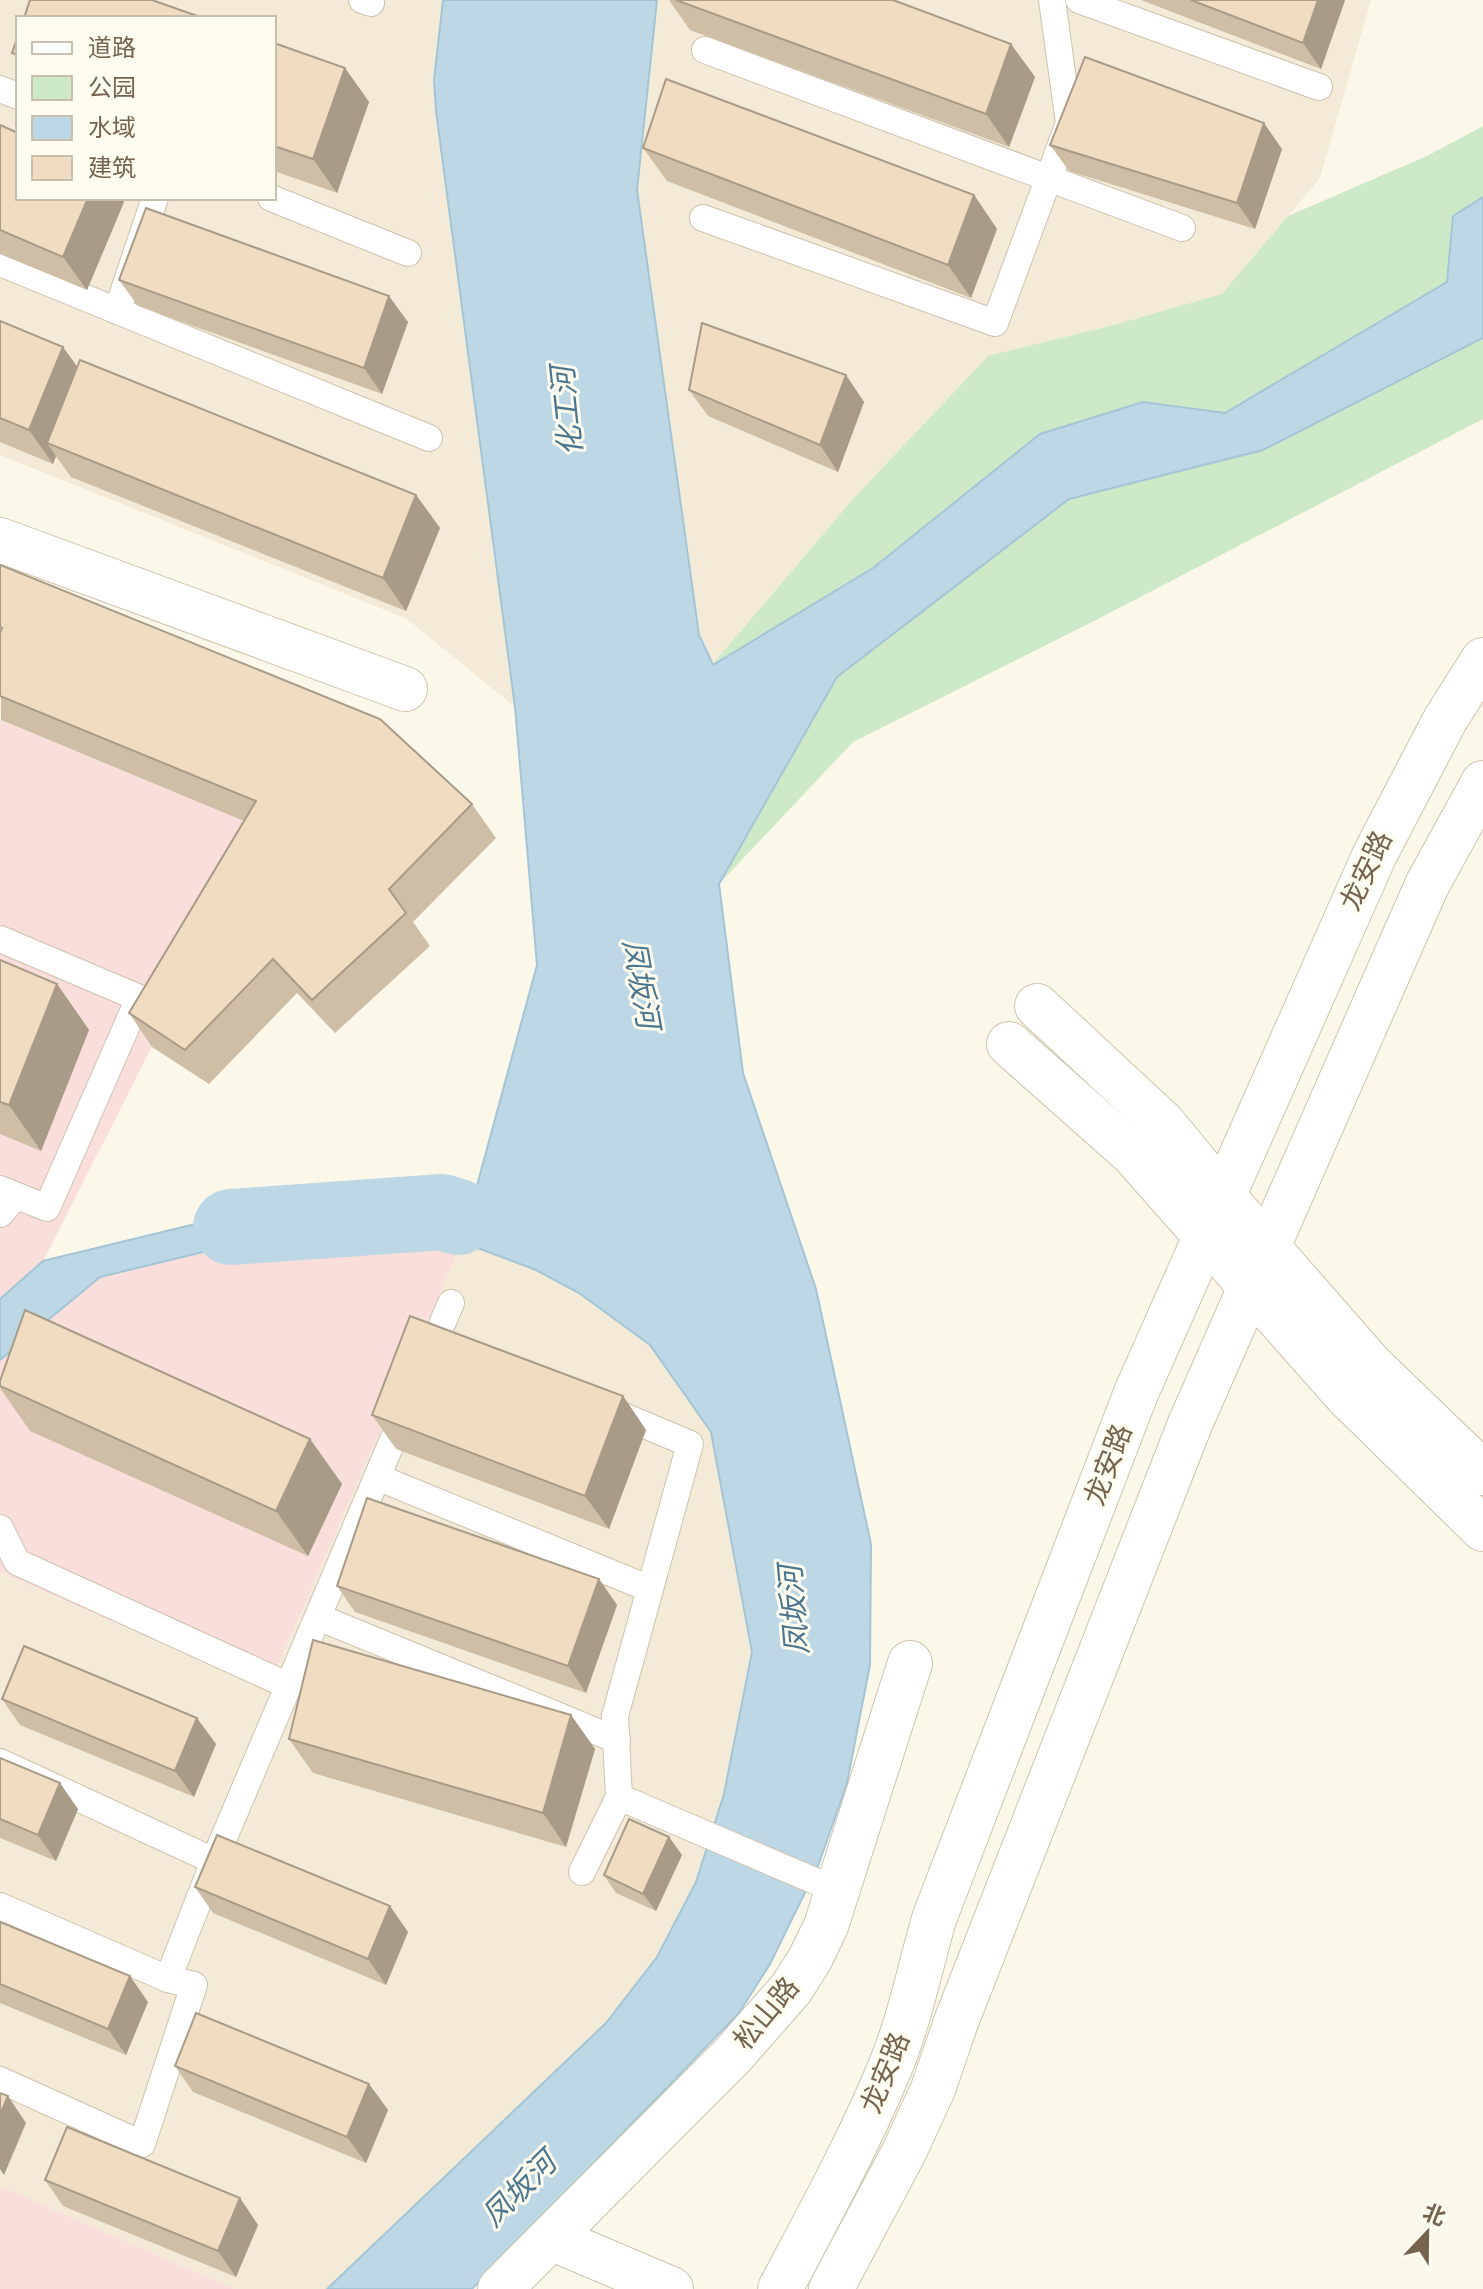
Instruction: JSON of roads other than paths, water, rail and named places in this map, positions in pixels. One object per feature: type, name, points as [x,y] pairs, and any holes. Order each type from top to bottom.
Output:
[{"type":"main road","points":[[0,540],[405,689]]},
{"type":"main road","name":"龙安路","points":[[780,2289],[834,2190],[892,2063],[911,2009],[934,1919],[1136,1393],[1375,854],[1445,720],[1483,660]]},
{"type":"main road","name":"龙安路","points":[[831,2289],[904,2152],[933,2089],[956,2022],[1190,1424],[1427,885],[1483,783]]},
{"type":"main road","points":[[1037,1006],[1163,1123],[1215,1216]]},
{"type":"main road","points":[[1009,1044],[1132,1153],[1215,1216],[1259,1265],[1370,1364],[1483,1473]]},
{"type":"main road","points":[[1259,1265],[1346,1395],[1483,1529]]},
{"type":"main road","name":"松山路","points":[[500,2289],[732,2056],[791,1989],[826,1926],[910,1663]]},
{"type":"main road","points":[[551,2238],[671,2289]]},
{"type":"lane","points":[[703,218],[995,323],[1069,123],[1052,0]]},
{"type":"lane","points":[[1079,0],[1319,87]]},
{"type":"lane","points":[[705,50],[1182,228]]},
{"type":"lane","points":[[117,311],[154,200]]},
{"type":"lane","points":[[276,200],[408,253]]},
{"type":"lane","points":[[0,263],[429,438]]},
{"type":"lane","points":[[0,939],[139,998],[47,1208],[5,1200]]},
{"type":"lane","points":[[168,1979],[214,1861],[451,1303]]},
{"type":"lane","points":[[436,1337],[465,1349]]},
{"type":"lane","points":[[582,1872],[619,1797],[615,1716],[690,1444],[591,1402]]},
{"type":"lane","points":[[377,1477],[650,1589]]},
{"type":"lane","points":[[0,1528],[17,1562],[289,1686]]},
{"type":"lane","points":[[318,1617],[617,1740]]},
{"type":"lane","points":[[0,1762],[214,1861]]},
{"type":"lane","points":[[619,1797],[836,1890]]},
{"type":"lane","points":[[0,1906],[168,1979],[194,1985],[142,2144],[0,2080]]},
{"type":"water","points":[[443,0],[657,0],[637,190],[699,635],[713,665],[873,568],[1040,434],[1143,402],[1225,413],[1447,282],[1453,216],[1483,197],[1483,338],[1263,450],[1069,499],[837,677],[719,884],[743,1073],[816,1289],[871,1544],[870,1665],[847,1783],[818,1866],[770,1964],[739,2013],[472,2289],[327,2289],[606,2023],[657,1957],[696,1882],[724,1794],[752,1652],[711,1432],[650,1345],[579,1293],[536,1270],[462,1242],[347,1217],[100,1277],[0,1360],[0,1299],[43,1261],[344,1188],[473,1200],[537,965],[515,707],[436,111],[434,80]]},
{"type":"waterway","points":[[231,1227],[442,1212],[458,1217]]},
{"type":"water label","name":"化工河","points":[[568,411]]},
{"type":"water label","name":"凤坂河","points":[[640,984]]},
{"type":"water label","name":"凤坂河","points":[[795,1610]]},
{"type":"water label","name":"凤坂河","points":[[520,2190]]}]
